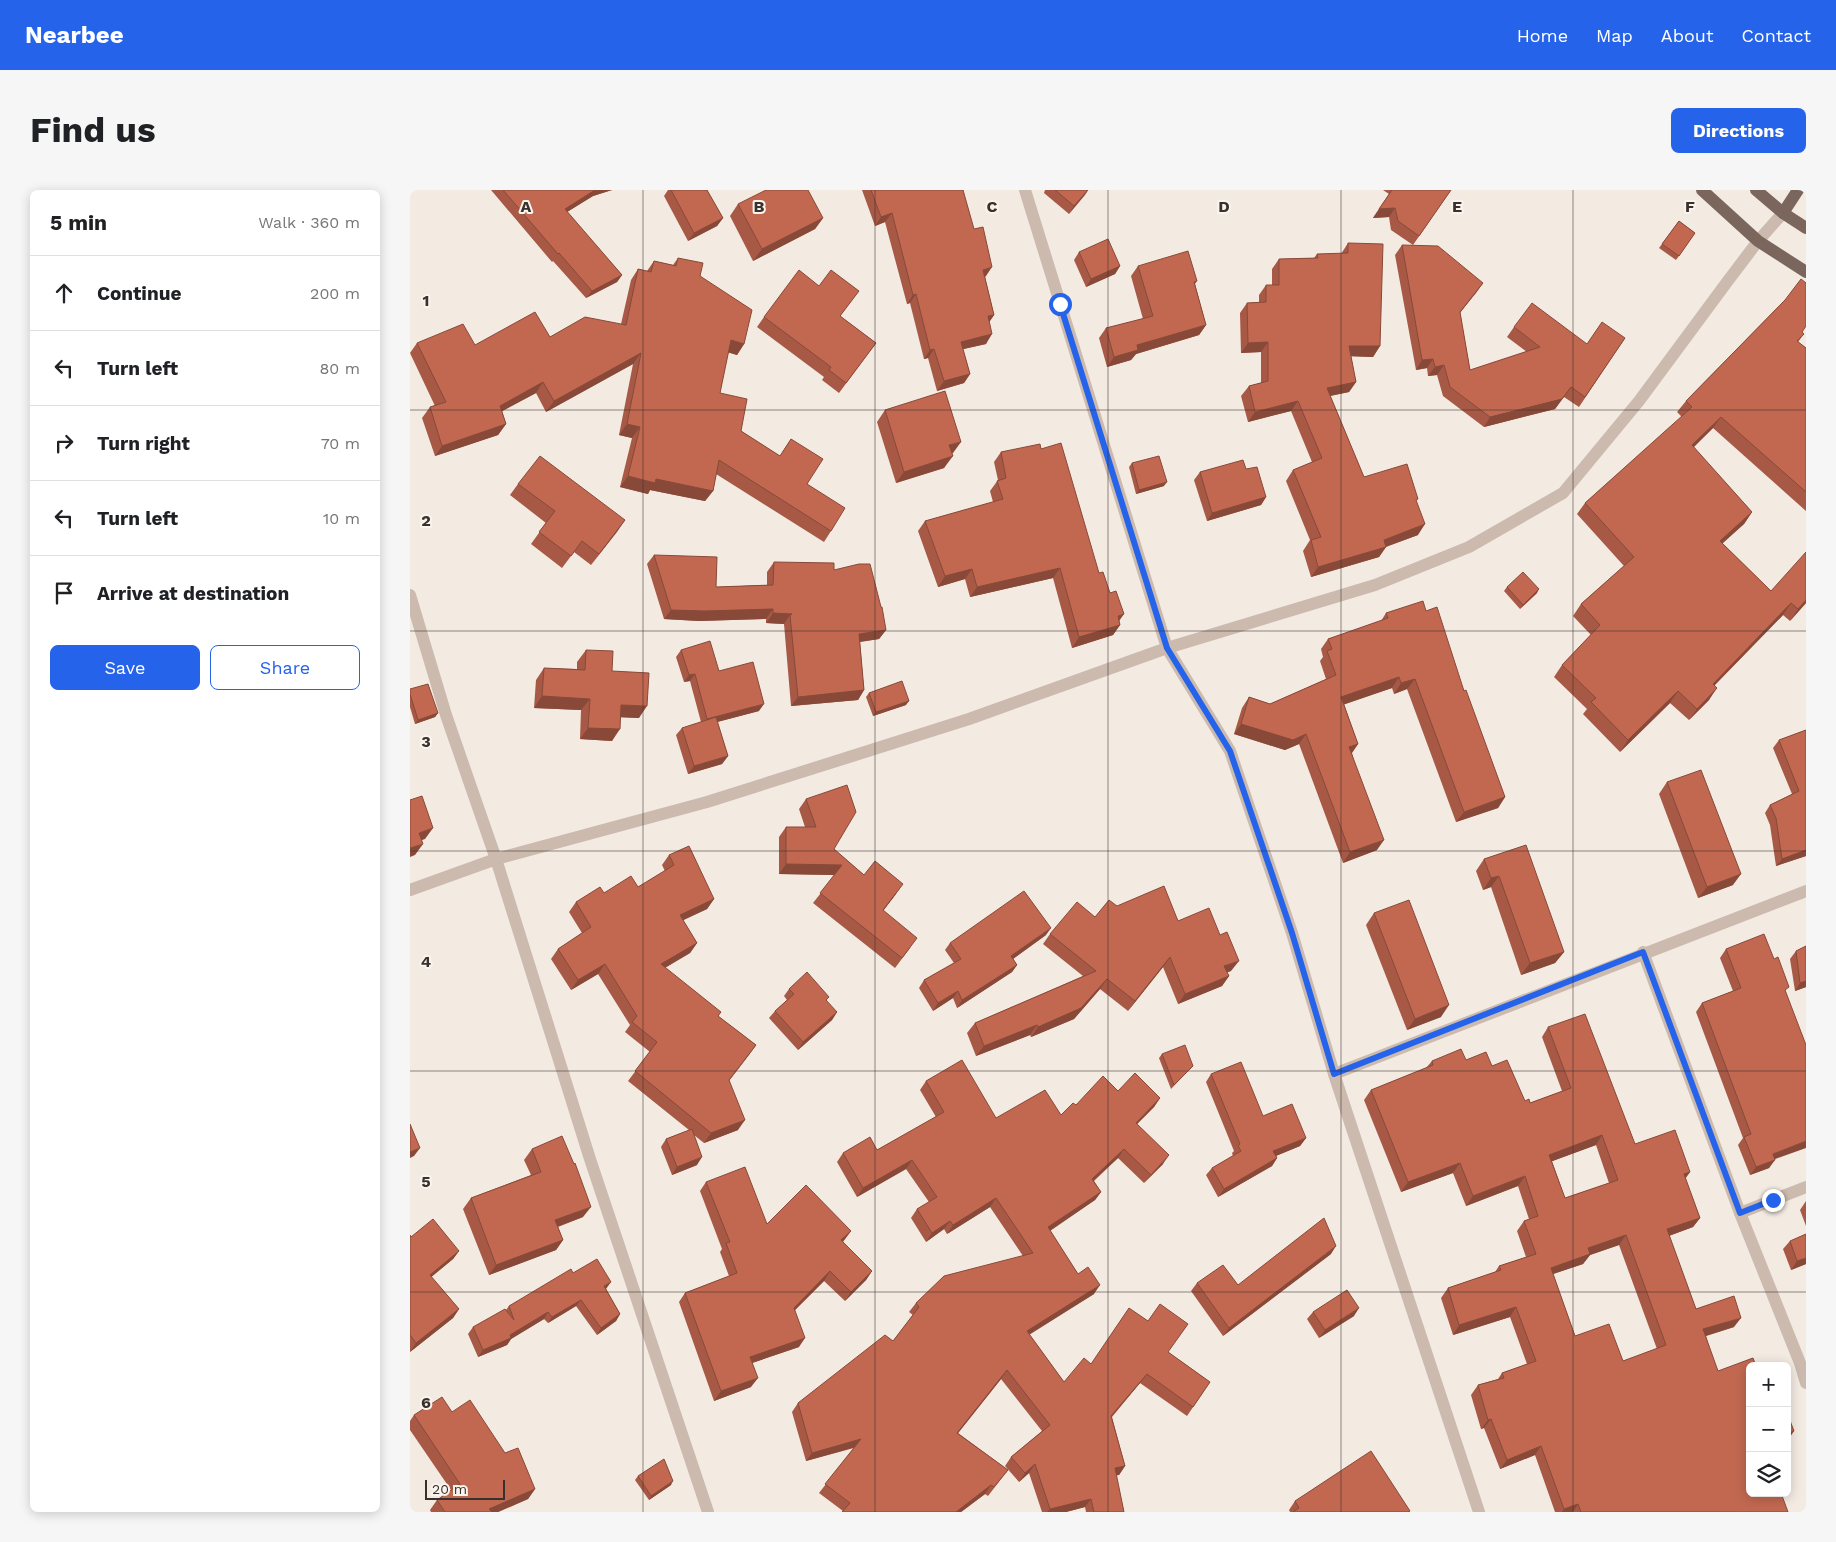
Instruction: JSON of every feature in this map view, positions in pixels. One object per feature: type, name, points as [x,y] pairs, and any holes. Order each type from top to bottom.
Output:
[{"type":"main road","points":[[1702,190],[1758,241],[1806,272]]},
{"type":"main road","points":[[1756,190],[1783,213],[1806,228]]},
{"type":"main road","points":[[1783,213],[1798,190]]},
{"type":"street","points":[[1025,190],[1167,648],[1230,751],[1292,933],[1334,1074],[1479,1512]]},
{"type":"street","points":[[410,890],[496,859],[717,799],[969,719],[1167,648],[1375,585],[1469,547],[1562,493],[1639,401],[1758,241],[1783,213]]},
{"type":"street","points":[[410,595],[446,715],[496,859],[593,1168],[708,1512]]},
{"type":"street","points":[[1334,1074],[1806,890]]},
{"type":"street","points":[[1643,952],[1740,1213],[1803,1361],[1806,1383]]},
{"type":"street","points":[[1740,1213],[1806,1187]]},
{"type":"building","points":[[503,190],[595,190],[565,209],[622,275],[592,291]]},
{"type":"building","points":[[671,190],[707,190],[723,218],[694,233]]},
{"type":"building","points":[[766,190],[808,190],[823,218],[762,249],[738,204]]},
{"type":"building","points":[[871,190],[963,190],[974,229],[983,227],[992,267],[983,270],[994,315],[988,316],[992,334],[961,342],[970,374],[944,381],[934,349],[930,350],[916,294],[913,295],[892,213],[881,217]]},
{"type":"building","points":[[1055,190],[1088,190],[1074,206]]},
{"type":"building","points":[[1392,190],[1451,190],[1419,236],[1398,221],[1395,208],[1379,209]]},
{"type":"building","points":[[1679,221],[1695,233],[1679,256],[1662,244]]},
{"type":"building","points":[[1108,239],[1120,266],[1091,279],[1079,252]]},
{"type":"building","points":[[1348,243],[1383,244],[1380,346],[1349,346],[1356,382],[1327,388],[1364,477],[1407,464],[1418,499],[1416,500],[1425,524],[1384,540],[1386,547],[1318,567],[1311,540],[1321,537],[1293,470],[1322,458],[1298,401],[1255,412],[1249,386],[1268,381],[1268,342],[1248,343],[1247,303],[1266,302],[1266,285],[1279,285],[1279,259],[1318,258],[1317,254],[1348,253]]},
{"type":"building","points":[[1402,245],[1438,246],[1483,283],[1460,312],[1470,370],[1540,347],[1514,327],[1532,303],[1587,344],[1602,322],[1625,338],[1585,397],[1571,387],[1562,399],[1490,417],[1450,387],[1444,365],[1435,367],[1433,359],[1422,360]]},
{"type":"building","points":[[1188,251],[1197,281],[1194,282],[1206,325],[1137,345],[1138,350],[1114,357],[1106,328],[1153,316],[1138,266]]},
{"type":"building","points":[[678,258],[703,263],[700,276],[752,310],[744,344],[731,340],[720,393],[747,399],[741,431],[780,456],[791,439],[823,459],[807,484],[845,508],[831,531],[719,460],[713,491],[656,479],[655,483],[628,476],[640,427],[627,424],[641,353],[554,401],[543,382],[500,406],[506,424],[442,446],[430,407],[446,402],[417,343],[463,324],[475,345],[535,312],[550,337],[585,317],[626,325],[638,269],[651,272],[654,261],[676,266]]},
{"type":"building","points":[[799,270],[819,286],[831,270],[859,291],[840,316],[876,343],[846,383],[829,370],[831,367],[764,317]]},
{"type":"building","points":[[1801,279],[1806,283],[1806,326],[1802,332],[1804,334],[1797,341],[1806,348],[1806,492],[1721,417],[1692,445],[1752,512],[1720,541],[1771,591],[1806,552],[1806,600],[1798,609],[1791,603],[1713,684],[1717,688],[1697,709],[1678,691],[1628,740],[1591,702],[1596,698],[1562,665],[1600,625],[1581,604],[1634,557],[1585,503],[1692,407],[1686,401],[1785,300]]},
{"type":"building","points":[[945,391],[961,442],[949,445],[953,456],[904,472],[885,410]]},
{"type":"building","points":[[1061,443],[1099,573],[1103,572],[1110,593],[1116,591],[1124,614],[1118,616],[1120,625],[1079,637],[1060,568],[977,587],[972,569],[945,576],[925,521],[1003,499],[997,481],[1006,478],[1001,452],[1040,444],[1041,449]]},
{"type":"building","points":[[540,456],[625,520],[599,554],[582,541],[571,556],[539,532],[555,511],[518,484]]},
{"type":"building","points":[[1159,456],[1167,482],[1139,490],[1132,463]]},
{"type":"building","points":[[1243,460],[1246,469],[1257,467],[1266,497],[1212,513],[1200,472]]},
{"type":"building","points":[[654,555],[717,557],[716,587],[773,585],[774,562],[834,563],[834,570],[859,564],[870,564],[882,607],[886,630],[859,634],[864,690],[798,697],[790,615],[792,614],[773,613],[773,609],[671,610]]},
{"type":"building","points":[[1523,572],[1539,589],[1523,605],[1507,587]]},
{"type":"building","points":[[1423,601],[1426,611],[1437,607],[1464,691],[1466,690],[1505,797],[1464,812],[1415,679],[1401,683],[1399,677],[1341,697],[1358,744],[1349,747],[1384,840],[1350,852],[1306,734],[1293,740],[1241,724],[1249,697],[1270,704],[1336,675],[1327,651],[1332,649],[1328,639],[1388,618],[1386,613]]},
{"type":"building","points":[[710,641],[719,671],[753,662],[764,704],[707,719],[695,674],[689,675],[681,650]]},
{"type":"building","points":[[586,650],[613,651],[612,671],[649,673],[647,706],[621,705],[620,729],[588,728],[590,699],[542,696],[544,668],[585,670]]},
{"type":"building","points":[[902,681],[909,701],[876,712],[869,693]]},
{"type":"building","points":[[428,684],[438,713],[418,720],[410,689]]},
{"type":"building","points":[[716,717],[728,756],[694,766],[682,728]]},
{"type":"building","points":[[1806,730],[1806,850],[1782,859],[1776,818],[1770,805],[1799,791],[1779,740]]},
{"type":"building","points":[[1701,770],[1741,874],[1707,887],[1667,782]]},
{"type":"building","points":[[847,785],[856,812],[834,849],[864,875],[875,861],[903,884],[883,910],[917,938],[902,958],[820,893],[842,865],[786,864],[786,827],[816,827],[806,799]]},
{"type":"building","points":[[422,796],[433,828],[419,833],[423,844],[410,848],[410,800]]},
{"type":"building","points":[[1526,845],[1564,952],[1530,963],[1499,876],[1491,878],[1484,859]]},
{"type":"building","points":[[689,846],[714,899],[680,915],[697,943],[661,964],[721,1012],[718,1016],[756,1045],[729,1080],[745,1120],[711,1133],[635,1071],[657,1042],[632,1022],[637,1016],[605,964],[578,980],[558,949],[591,927],[576,902],[600,887],[604,893],[631,876],[638,887],[674,865],[669,855]]},
{"type":"building","points":[[1164,886],[1178,921],[1209,908],[1220,935],[1227,932],[1239,961],[1224,966],[1229,976],[1185,994],[1170,957],[1135,1001],[1107,979],[1081,1008],[1038,1027],[1037,1025],[984,1046],[975,1023],[1096,971],[1050,934],[1077,902],[1095,917],[1109,900],[1117,906]]},
{"type":"building","points":[[1024,891],[1051,928],[1011,956],[1017,965],[962,1000],[958,991],[938,1003],[924,980],[961,959],[950,943]]},
{"type":"building","points":[[1409,900],[1449,1005],[1415,1019],[1374,913]]},
{"type":"building","points":[[1764,934],[1774,959],[1778,957],[1789,987],[1785,990],[1806,1045],[1806,1141],[1773,1154],[1775,1160],[1756,1167],[1744,1137],[1751,1134],[1702,1003],[1741,988],[1726,949]]},
{"type":"building","points":[[1806,946],[1806,981],[1800,983],[1796,951]]},
{"type":"building","points":[[807,972],[829,997],[826,1000],[837,1012],[803,1042],[775,1011],[794,994],[789,989]]},
{"type":"building","points":[[1585,1014],[1635,1144],[1675,1130],[1690,1172],[1684,1174],[1700,1218],[1667,1229],[1696,1309],[1734,1296],[1741,1318],[1703,1329],[1718,1371],[1753,1358],[1754,1362],[1746,1362],[1746,1497],[1782,1497],[1788,1512],[1581,1512],[1578,1504],[1564,1509],[1541,1446],[1507,1460],[1491,1419],[1488,1420],[1478,1385],[1504,1378],[1502,1373],[1536,1361],[1516,1307],[1459,1325],[1448,1288],[1501,1270],[1499,1266],[1536,1254],[1524,1221],[1538,1216],[1525,1176],[1473,1196],[1460,1163],[1408,1182],[1371,1090],[1433,1065],[1432,1061],[1461,1049],[1466,1060],[1486,1052],[1492,1066],[1507,1060],[1525,1101],[1529,1099],[1530,1103],[1571,1088],[1548,1027]],"holes":[[[1602,1135],[1618,1180],[1565,1198],[1549,1155]],[[1626,1235],[1666,1345],[1623,1361],[1609,1324],[1575,1336],[1551,1268],[1590,1254],[1588,1248]]]},
{"type":"building","points":[[1185,1045],[1193,1066],[1174,1085],[1162,1054]]},
{"type":"building","points":[[962,1060],[996,1118],[1045,1090],[1061,1115],[1073,1103],[1076,1105],[1103,1076],[1118,1091],[1135,1073],[1160,1098],[1136,1123],[1169,1155],[1151,1175],[1124,1149],[1092,1179],[1101,1192],[1048,1227],[1078,1274],[1088,1267],[1100,1285],[1027,1331],[1064,1382],[1084,1358],[1091,1364],[1129,1308],[1148,1321],[1160,1304],[1188,1324],[1168,1352],[1210,1382],[1193,1407],[1147,1374],[1111,1416],[1125,1466],[1115,1468],[1124,1512],[1094,1512],[1091,1499],[1050,1509],[1035,1464],[1025,1473],[1011,1457],[1050,1425],[1007,1370],[957,1433],[1008,1470],[994,1487],[991,1485],[956,1512],[842,1512],[850,1503],[825,1484],[861,1439],[812,1453],[798,1403],[885,1335],[893,1341],[919,1307],[916,1303],[944,1276],[1033,1253],[996,1198],[953,1225],[950,1221],[932,1233],[917,1209],[937,1197],[912,1160],[863,1188],[843,1153],[870,1137],[877,1150],[944,1112],[926,1081]]},
{"type":"building","points":[[1241,1062],[1263,1116],[1292,1104],[1306,1138],[1273,1151],[1277,1158],[1224,1189],[1212,1168],[1241,1151],[1238,1146],[1240,1144],[1211,1074]]},
{"type":"building","points":[[410,1124],[420,1148],[410,1152]]},
{"type":"building","points":[[692,1129],[702,1157],[677,1167],[666,1139]]},
{"type":"building","points":[[562,1136],[575,1163],[591,1207],[555,1220],[563,1240],[496,1265],[471,1198],[541,1172],[532,1149]]},
{"type":"building","points":[[745,1167],[767,1224],[806,1185],[851,1231],[841,1240],[872,1271],[851,1292],[830,1271],[794,1308],[805,1338],[750,1357],[758,1378],[721,1391],[685,1293],[737,1273],[726,1243],[730,1242],[706,1182]]},
{"type":"building","points":[[1324,1218],[1336,1246],[1229,1328],[1197,1283],[1223,1265],[1238,1285]]},
{"type":"building","points":[[433,1219],[459,1251],[430,1275],[459,1309],[416,1343],[410,1335],[410,1235],[411,1237]]},
{"type":"building","points":[[1806,1234],[1806,1258],[1797,1261],[1790,1241]]},
{"type":"building","points":[[597,1259],[611,1282],[604,1286],[620,1314],[601,1328],[581,1300],[552,1317],[548,1312],[510,1335],[511,1338],[483,1350],[473,1327],[505,1309],[514,1320],[509,1306],[571,1269],[573,1273]]},
{"type":"building","points":[[1347,1290],[1359,1308],[1325,1330],[1313,1312]]},
{"type":"building","points":[[442,1397],[452,1412],[470,1400],[505,1453],[518,1448],[535,1489],[489,1509],[492,1512],[445,1512],[437,1500],[460,1484],[414,1415]]},
{"type":"building","points":[[1371,1451],[1410,1511],[1293,1512],[1299,1508],[1295,1501]]},
{"type":"building","points":[[664,1459],[673,1481],[651,1496],[638,1476]]},
{"type":"route","points":[[1060,304],[1167,648],[1230,751],[1292,933],[1334,1074],[1643,952],[1740,1213],[1773,1200]]}]
